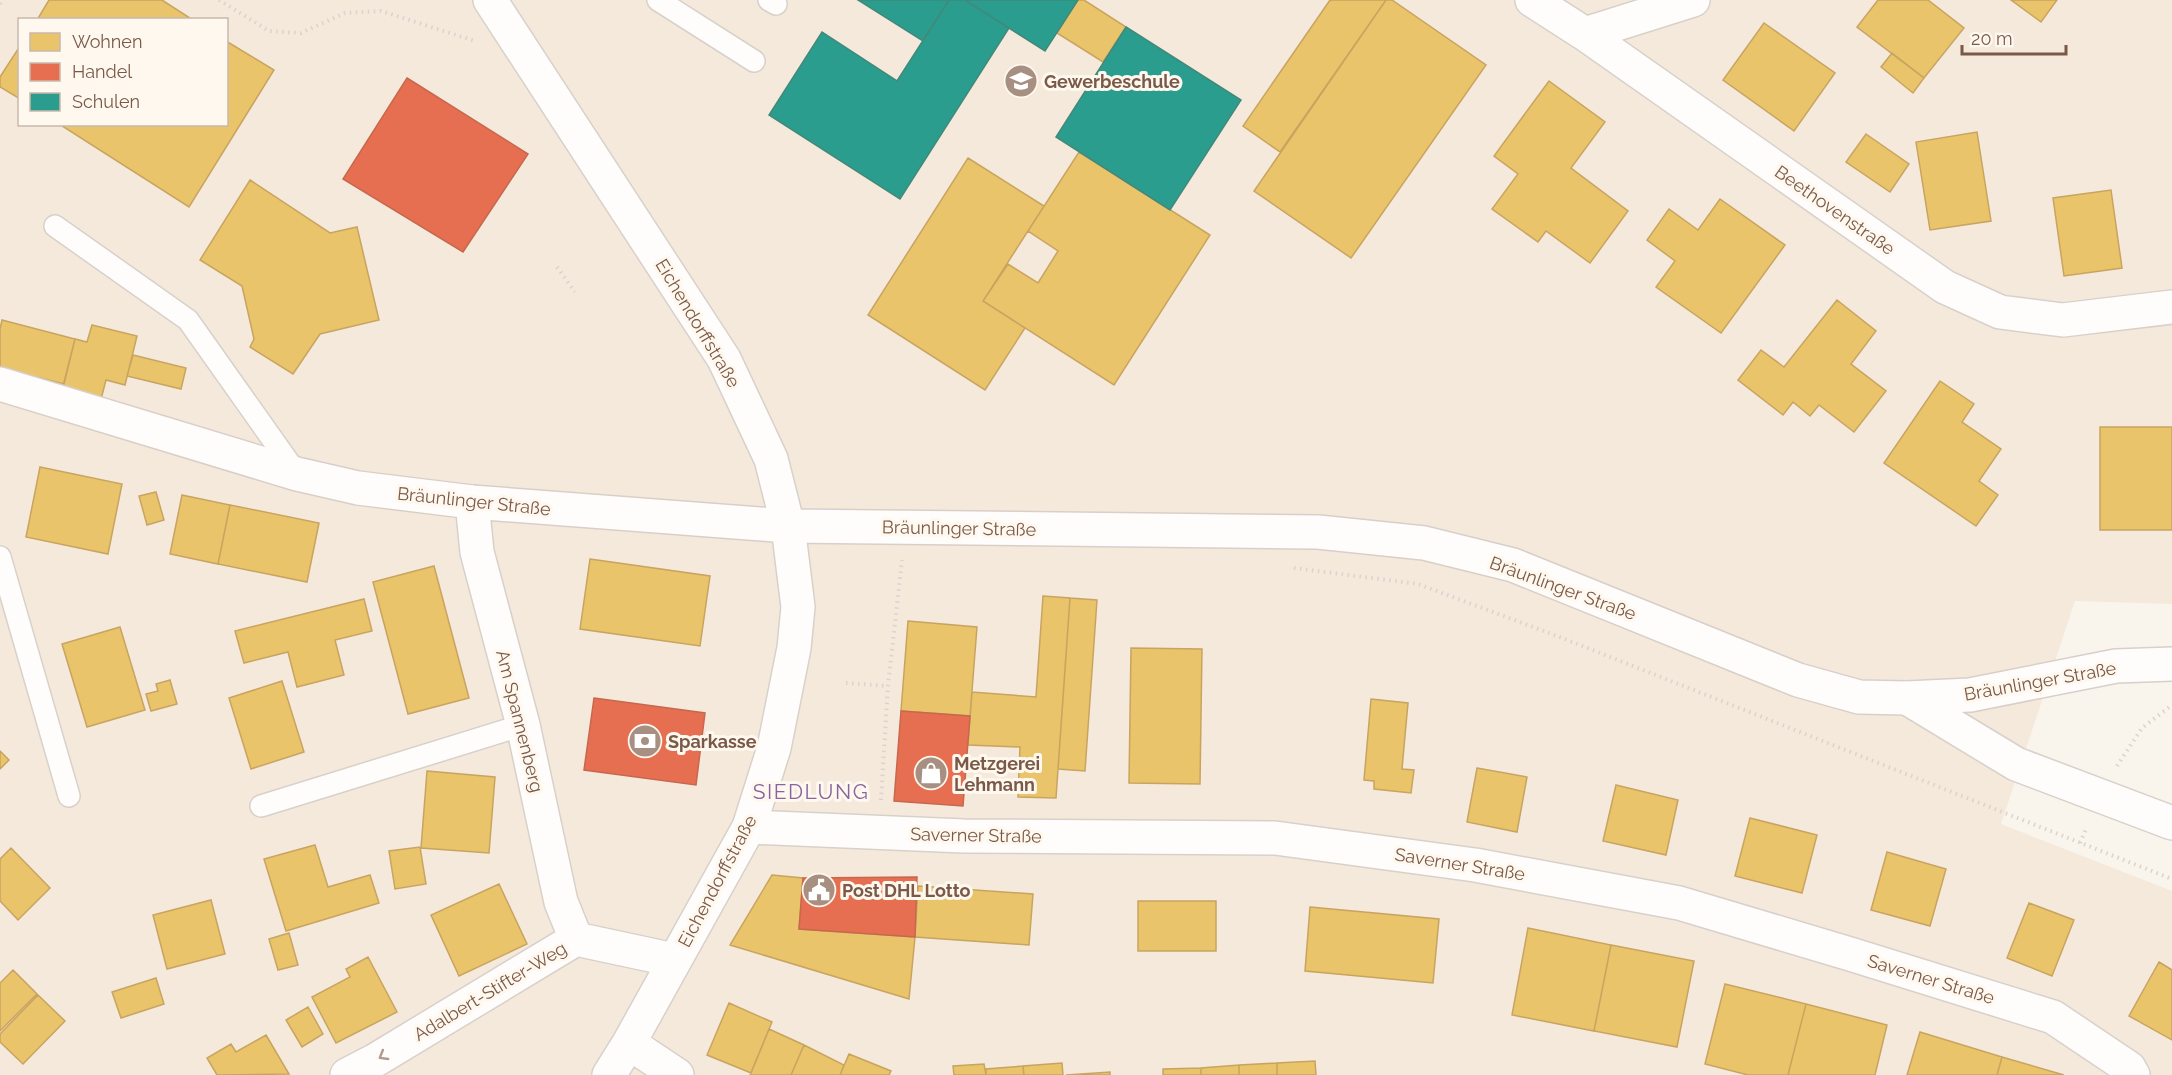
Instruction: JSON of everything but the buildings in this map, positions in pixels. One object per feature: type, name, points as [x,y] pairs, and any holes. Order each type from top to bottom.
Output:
[{"type":"street","name":"Eichendorffstraße","points":[[489,0],[724,359],[771,459],[788,526],[798,607],[794,648],[774,748],[749,827],[609,1075]]},
{"type":"street","name":"Beethovenstraße","points":[[1532,0],[1585,34],[1945,287],[2000,312],[2064,320],[2172,307]]},
{"type":"street","points":[[1585,34],[1693,0]]},
{"type":"street","name":"Bräunlinger Straße","points":[[0,384],[297,474],[357,488],[472,502],[788,526],[1318,532],[1424,543],[1514,565],[1798,680],[1858,697],[1907,698],[1970,695],[2116,666],[2172,664]]},
{"type":"street","name":"Am Spannenberg","points":[[472,502],[477,552],[523,725],[561,902],[576,939]]},
{"type":"street","name":"Bräunlinger Straße","points":[[1907,698],[2016,764],[2172,822]]},
{"type":"street","name":"Saverner Straße","points":[[749,827],[964,836],[1275,838],[1474,865],[1678,903],[2053,1017],[2128,1068],[2133,1075]]},
{"type":"street","name":"Adalbert-Stifter-Weg","points":[[347,1075],[576,939],[674,960]]},
{"type":"street","points":[[629,1043],[677,1075]]},
{"type":"lane","points":[[658,0],[754,61]]},
{"type":"lane","points":[[55,226],[188,320],[297,474]]},
{"type":"lane","points":[[0,557],[69,796]]},
{"type":"lane","points":[[261,806],[523,725]]},
{"type":"path","points":[[219,0],[269,31],[301,33],[345,13],[381,11],[525,56]]},
{"type":"path","points":[[557,267],[575,292]]},
{"type":"path","points":[[879,832],[888,686],[902,553]]},
{"type":"path","points":[[1289,568],[1418,584],[1557,636],[2172,879]]},
{"type":"path","points":[[846,683],[888,686]]},
{"type":"shaded area","points":[[0,0],[2172,0],[2172,604],[2075,601],[2001,824],[2172,891],[2172,1075],[0,1075]]},
{"type":"place","name":"Gewerbeschule","points":[[1021,81]]},
{"type":"place","name":"Sparkasse","points":[[645,741]]},
{"type":"place","name":"Metzgerei Lehmann","points":[[931,773]]},
{"type":"place","name":"Post DHL Lotto","points":[[819,890]]},
{"type":"district","name":"SIEDLUNG","points":[[811,791]]}]
